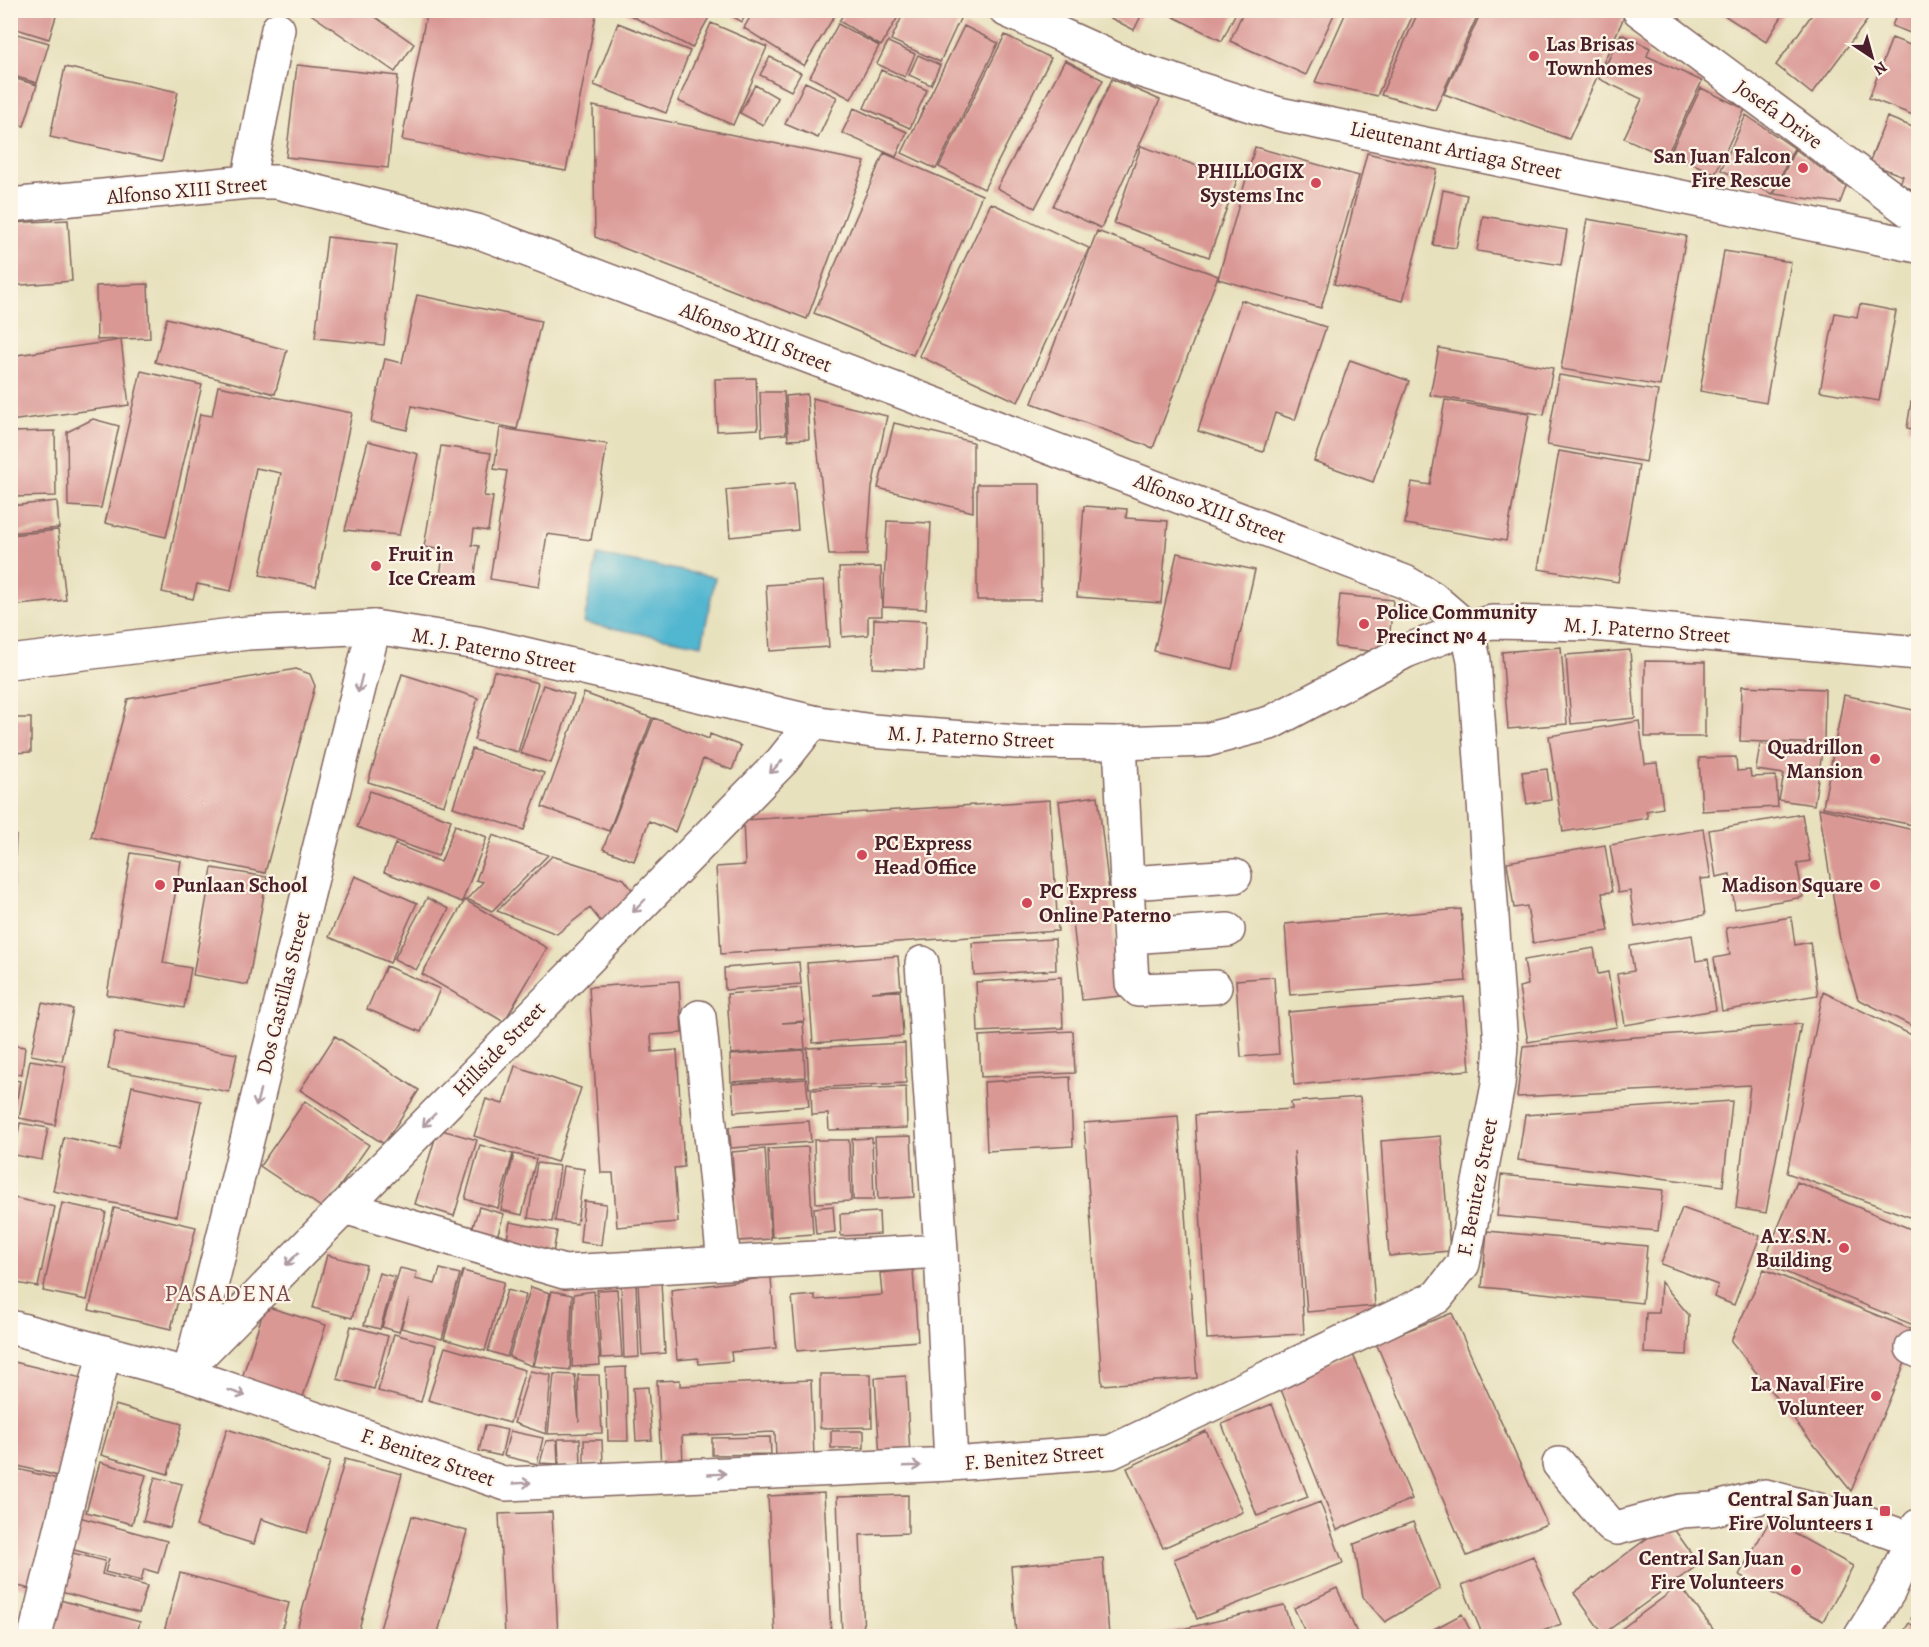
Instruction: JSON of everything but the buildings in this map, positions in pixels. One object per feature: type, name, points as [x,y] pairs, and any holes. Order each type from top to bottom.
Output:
[{"type":"street","name":"Lieutenant Artiaga Street","points":[[1006,10],[1139,70],[1279,114],[1918,246]]},
{"type":"street","name":"Josefa Drive","points":[[1639,10],[1918,217]]},
{"type":"street","points":[[248,182],[278,29]]},
{"type":"street","name":"Alfonso XIII Street","points":[[10,206],[248,182],[277,182],[477,231],[1406,582],[1431,597],[1467,627]]},
{"type":"street","name":"M. J. Paterno Street","points":[[10,662],[248,633],[374,627],[478,643],[813,722],[872,731],[1017,742],[1120,743],[1206,740],[1270,723],[1406,651],[1467,627],[1492,622],[1592,624],[1918,653]]},
{"type":"street","name":"Dos Castillas Street","points":[[188,1366],[374,627]]},
{"type":"street","name":"F. Benitez Street","points":[[10,1327],[104,1354],[188,1366],[506,1484],[951,1464],[1111,1452],[1437,1297],[1463,1264],[1498,1084],[1501,1045],[1474,660],[1467,627]]},
{"type":"street","name":"Hillside Street","points":[[188,1366],[782,761],[813,722]]},
{"type":"street","points":[[1120,743],[1132,982],[1139,990],[1215,987]]},
{"type":"street","points":[[1128,883],[1234,876]]},
{"type":"street","points":[[1130,937],[1228,930]]},
{"type":"street","points":[[922,963],[941,1251],[951,1464]]},
{"type":"street","points":[[699,1017],[724,1263]]},
{"type":"street","points":[[344,1207],[564,1272],[941,1251]]},
{"type":"street","points":[[35,1636],[104,1354]]},
{"type":"street","points":[[1559,1464],[1611,1526],[1617,1528],[1688,1510],[1713,1509],[1765,1496],[1854,1520],[1915,1533],[1889,1591],[1861,1636]]},
{"type":"water","points":[[597,555],[715,577],[702,645],[584,623]]},
{"type":"place","name":"Las Brisas Townhomes","points":[[1534,56]]},
{"type":"place","name":"San Juan Falcon Fire Rescue","points":[[1803,168]]},
{"type":"place","name":"PHILLOGIX Systems Inc","points":[[1316,183]]},
{"type":"place","name":"Fruit in Ice Cream","points":[[376,566]]},
{"type":"place","name":"Police Community Precinct № 4","points":[[1364,624]]},
{"type":"place","name":"Quadrillon Mansion","points":[[1875,759]]},
{"type":"place","name":"PC Express Head Office","points":[[862,855]]},
{"type":"place","name":"Punlaan School","points":[[160,885]]},
{"type":"place","name":"Madison Square","points":[[1875,885]]},
{"type":"place","name":"PC Express Online Paterno","points":[[1027,903]]},
{"type":"place","name":"A.Y.S.N. Building","points":[[1844,1248]]},
{"type":"place","name":"La Naval Fire Volunteer","points":[[1876,1396]]},
{"type":"place","name":"Central San Juan Fire Volunteers 1","points":[[1885,1511]]},
{"type":"place","name":"Central San Juan Fire Volunteers","points":[[1796,1570]]},
{"type":"district","name":"PASADENA","points":[[228,1293]]}]
